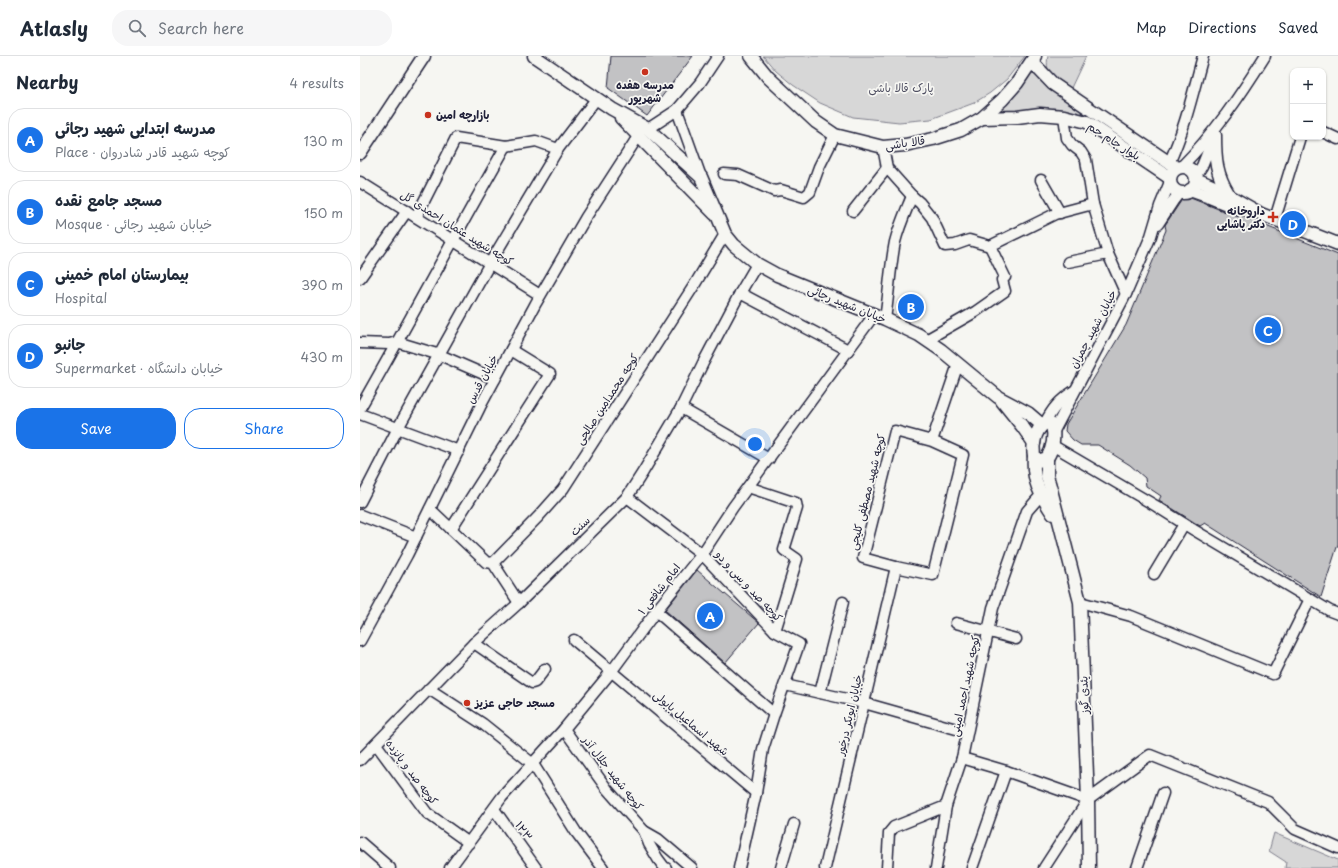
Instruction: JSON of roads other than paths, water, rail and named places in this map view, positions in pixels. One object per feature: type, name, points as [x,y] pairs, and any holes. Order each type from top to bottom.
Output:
[{"type":"main road","points":[[360,153],[424,56]]},
{"type":"main road","points":[[534,56],[644,132]]},
{"type":"main road","name":"قالا باشی","points":[[751,56],[768,77],[816,122],[835,135],[883,147],[905,145],[933,139],[961,130],[982,118],[1002,100],[1017,83],[1033,59]]},
{"type":"main road","name":"بلوار جام جم","points":[[1033,59],[1053,84],[1173,172]]},
{"type":"main road","name":"بلوار جام جم","points":[[982,118],[1016,117],[1040,114],[1064,116],[1087,122],[1173,172]]},
{"type":"main road","points":[[1217,130],[1215,158],[1217,169],[1230,196]]},
{"type":"main road","name":"خیابان شهید رجائی","points":[[644,132],[701,177],[725,234],[734,245],[757,264],[778,275],[880,317],[926,340],[942,350],[998,397],[1028,413],[1047,426]]},
{"type":"main road","name":"خیابان شهید رجائی","points":[[644,132],[669,166],[688,188],[718,218]]},
{"type":"main road","points":[[1185,191],[1193,187],[1195,178],[1189,168],[1173,172],[1173,188],[1185,191],[1207,196],[1245,211],[1261,214],[1338,244]]},
{"type":"main road","points":[[688,188],[695,185],[701,177]]},
{"type":"main road","points":[[1195,178],[1261,214]]},
{"type":"main road","points":[[998,397],[1034,443]]},
{"type":"main road","points":[[1034,456],[1038,461],[1047,458],[1052,445],[1047,426],[1037,433],[1034,443],[1033,466],[1035,480],[1041,495],[1060,525]]},
{"type":"main road","name":"یئدی گوز","points":[[1047,458],[1047,476],[1080,602],[1090,868]]},
{"type":"street","points":[[644,132],[677,110],[700,83],[718,56]]},
{"type":"street","name":"خیابان شهید چمران","points":[[1047,426],[1070,402],[1074,391],[1126,294],[1151,236],[1160,206],[1173,172],[1178,144],[1188,114],[1203,56]]},
{"type":"street","points":[[1195,178],[1205,160],[1217,130],[1265,56]]},
{"type":"street","points":[[360,502],[398,428],[490,263],[558,149],[596,99]]},
{"type":"street","points":[[677,110],[701,177]]},
{"type":"street","points":[[1064,116],[1067,138],[1082,152],[1086,160],[1093,204],[1108,254],[1126,294]]},
{"type":"street","points":[[1173,172],[1217,130]]},
{"type":"street","name":"خیابان قدس","points":[[360,641],[416,537],[458,451],[540,295],[586,217],[644,132]]},
{"type":"street","points":[[1326,133],[1338,139]]},
{"type":"street","points":[[724,174],[738,175],[774,191],[781,190],[804,197],[810,192],[819,167],[835,135]]},
{"type":"street","points":[[416,217],[456,138],[506,146],[536,141],[558,149]]},
{"type":"street","points":[[1275,219],[1299,140]]},
{"type":"street","points":[[360,408],[506,146]]},
{"type":"street","points":[[883,147],[888,168],[932,218],[945,246],[955,245],[969,240],[990,246],[1060,213],[1093,204]]},
{"type":"street","points":[[853,211],[888,168]]},
{"type":"street","points":[[1041,180],[1060,213]]},
{"type":"street","name":"کوچه شهید عثمان احمدی گل","points":[[360,182],[540,295]]},
{"type":"street","name":"خیابان شهید چمران","points":[[1151,236],[1172,200],[1185,191]]},
{"type":"street","points":[[880,317],[896,242],[902,220],[912,196]]},
{"type":"street","points":[[360,278],[407,211]]},
{"type":"street","name":"کوچه محمدامین صالحی","points":[[493,563],[539,516],[563,488],[695,284],[725,234]]},
{"type":"street","points":[[926,340],[975,312],[1005,291],[1002,280],[1005,277],[990,246]]},
{"type":"street","points":[[1068,262],[1108,254]]},
{"type":"street","name":"سنت","points":[[360,760],[474,643],[519,603],[627,497],[681,408],[703,362],[757,264]]},
{"type":"street","points":[[740,293],[848,350]]},
{"type":"street","name":"امام شافعی ۱","points":[[450,868],[502,797],[564,729],[611,672],[656,611],[702,554],[748,487],[848,350],[880,317]]},
{"type":"street","points":[[360,343],[390,344],[397,342],[440,355],[495,379]]},
{"type":"street","points":[[451,529],[550,374],[511,350]]},
{"type":"street","points":[[932,441],[958,364]]},
{"type":"street","points":[[681,408],[769,459]]},
{"type":"street","points":[[360,414],[458,451]]},
{"type":"street","name":"کوچه شهید مصطفی کلیجی","points":[[894,431],[932,441],[964,455],[933,575],[863,558],[894,431]]},
{"type":"street","points":[[1052,445],[1330,611],[1338,614]]},
{"type":"street","points":[[748,487],[796,503],[797,508],[784,550],[797,559],[775,631]]},
{"type":"street","name":"کوچه شهید احمد امینی","points":[[936,868],[946,806],[962,758],[993,608],[1027,511],[1041,495]]},
{"type":"street","name":"کوچه صد و سی و دو","points":[[627,497],[702,554],[775,631],[799,644],[784,685]]},
{"type":"street","points":[[430,509],[486,562],[493,563],[519,603]]},
{"type":"street","points":[[360,515],[416,537]]},
{"type":"street","points":[[1154,574],[1184,524]]},
{"type":"street","name":"خیابان ابوبکر درخور","points":[[825,868],[896,567]]},
{"type":"street","points":[[1080,602],[1131,616],[1273,674],[1310,599]]},
{"type":"street","points":[[820,693],[842,602]]},
{"type":"street","points":[[656,611],[774,714]]},
{"type":"street","points":[[956,623],[1016,639]]},
{"type":"street","name":"شهید اسماعیل بابولی","points":[[574,640],[756,793]]},
{"type":"street","points":[[474,643],[532,683],[535,682],[545,670]]},
{"type":"street","points":[[739,868],[756,793],[763,749],[784,685],[864,703],[967,732]]},
{"type":"street","points":[[429,688],[483,724],[533,764],[576,832],[603,868]]},
{"type":"street","name":"کوچه شهید جلال آذر","points":[[564,729],[607,789],[644,831]]},
{"type":"street","name":"کوچه صد و پانزده","points":[[376,744],[427,813],[469,843]]},
{"type":"street","points":[[1044,868],[1088,800],[1150,755],[1268,802],[1294,829],[1338,848]]},
{"type":"street","points":[[962,758],[1006,771],[1088,800]]},
{"type":"street","points":[[972,868],[1006,771]]},
{"type":"street","points":[[1137,868],[1163,793]]},
{"type":"street","points":[[886,868],[889,833],[894,827],[946,806]]},
{"type":"street","name":"۱۲۳","points":[[494,809],[536,868]]},
{"type":"street","points":[[781,868],[794,824]]},
{"type":"street","points":[[644,831],[649,844],[658,859],[666,868]]},
{"type":"street","points":[[644,831],[658,839],[692,868]]},
{"type":"street","points":[[360,842],[390,868]]},
{"type":"place","name":"مدرسه هفده شهریور","points":[[645,72]]},
{"type":"place","name":"بازارچه امین","points":[[428,115]]},
{"type":"place","name":"داروخانه دکتر پاشایی","points":[[1273,217]]},
{"type":"place","name":"جانبو","points":[[1293,224]]},
{"type":"place","name":"مسجد جامع نقده","points":[[911,307]]},
{"type":"place","name":"بیمارستان امام خمینی","points":[[1268,330]]},
{"type":"place","name":"مدرسه ابتدایی شهید رجائی","points":[[710,616]]},
{"type":"place","name":"مسجد حاجی عزیز","points":[[467,703]]},
{"type":"park label","name":"پارک قالا باشی","points":[[901,88]]}]
